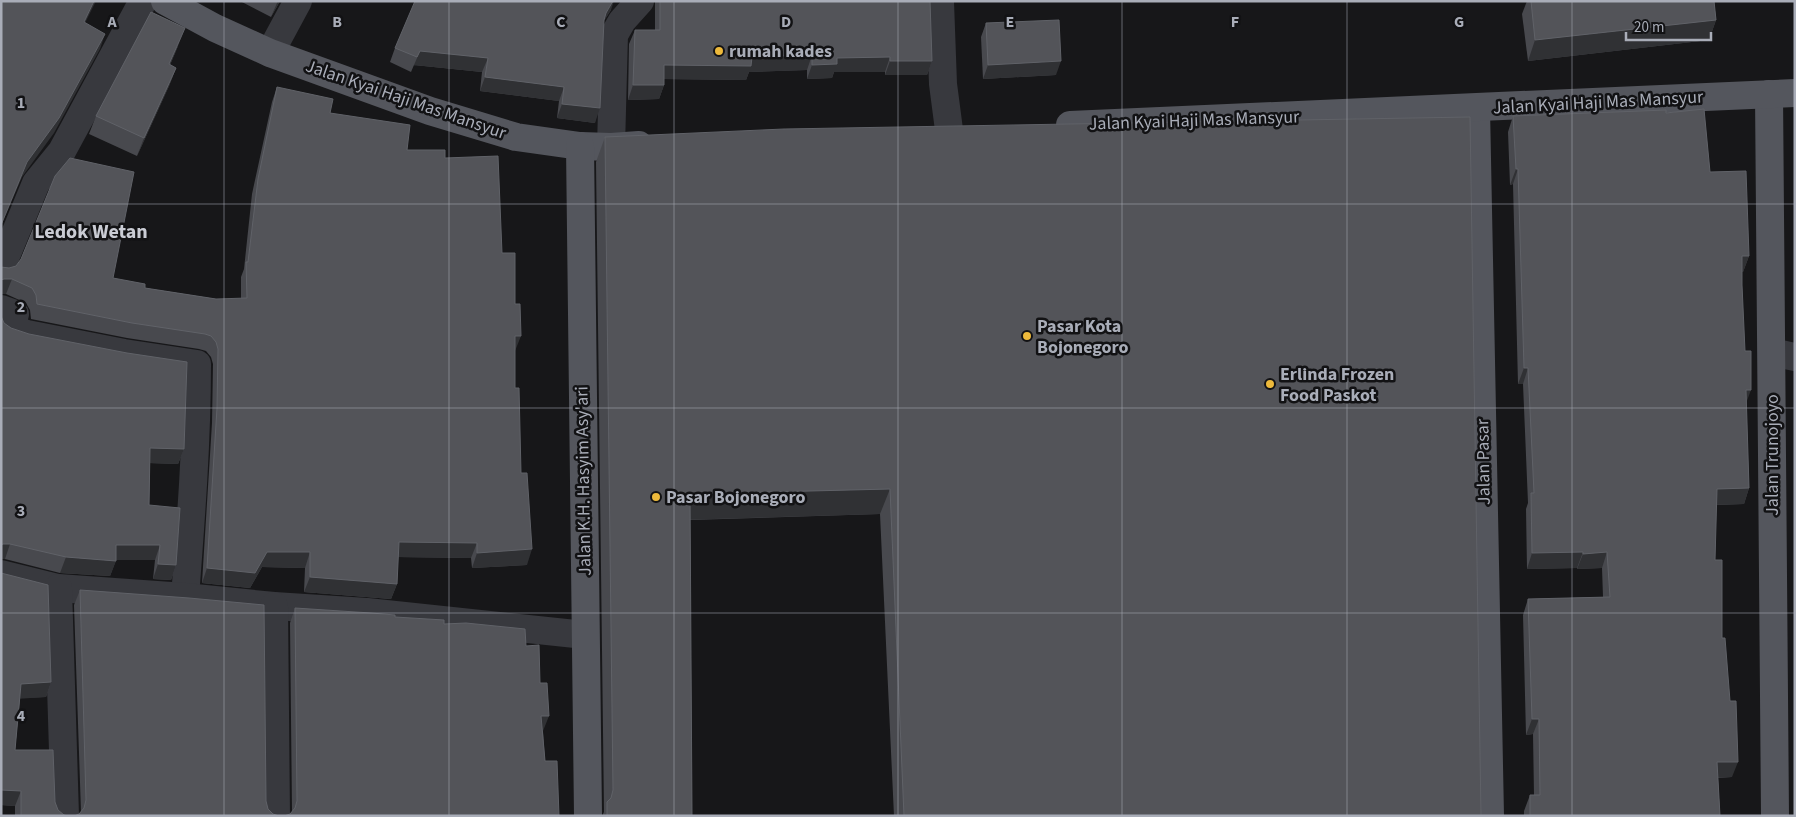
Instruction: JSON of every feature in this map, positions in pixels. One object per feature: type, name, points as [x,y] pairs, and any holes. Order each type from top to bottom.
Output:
[{"type":"main road","name":"Jalan Kyai Haji Mas Mansyur","points":[[165,1],[215,28],[270,53],[430,111],[516,137],[580,146],[611,147],[661,144]]},
{"type":"main road","name":"Jalan Kyai Haji Mas Mansyur","points":[[1048,126],[1782,93]]},
{"type":"main road","name":"Jalan Trunojoyo","points":[[1775,816],[1783,354],[1782,93]]},
{"type":"main road","name":"Jalan Pasar","points":[[1476,108],[1490,816]]},
{"type":"main road","name":"Jalan K.H. Hasyim Asy'ari","points":[[580,146],[588,816]]},
{"type":"street","points":[[1,268],[36,183],[62,151],[144,1]]},
{"type":"street","points":[[270,53],[298,1]]},
{"type":"street","points":[[611,147],[614,35],[622,21],[640,1]]},
{"type":"street","points":[[940,2],[943,84],[949,130]]},
{"type":"street","points":[[1,309],[15,314],[11,328],[27,334],[124,353],[197,364],[194,478],[185,596]]},
{"type":"street","points":[[1,574],[58,588],[185,596],[274,606],[367,612],[586,635]]},
{"type":"street","points":[[58,588],[65,816]]},
{"type":"street","points":[[274,606],[276,816]]},
{"type":"building","points":[[1,1],[94,1],[84,22],[105,34],[59,118],[27,162],[1,225]]},
{"type":"building","points":[[415,1],[613,1],[604,20],[600,108],[562,104],[564,87],[485,77],[488,58],[420,51],[417,57],[395,48]]},
{"type":"building","points":[[660,1],[930,1],[932,61],[890,61],[890,57],[837,58],[837,64],[812,65],[812,55],[752,57],[751,66],[664,65],[664,85],[633,85],[635,30],[660,30]]},
{"type":"building","points":[[1531,1],[1714,1],[1716,20],[1535,40]]},
{"type":"building","points":[[151,12],[185,28],[169,64],[176,68],[144,138],[96,116]]},
{"type":"building","points":[[1059,20],[1061,61],[988,65],[986,23]]},
{"type":"building","points":[[277,87],[333,99],[330,113],[410,125],[407,150],[445,150],[445,158],[498,156],[502,253],[515,253],[515,304],[520,304],[521,336],[515,336],[515,388],[519,388],[521,473],[527,473],[532,549],[477,553],[477,543],[399,542],[397,584],[310,577],[310,552],[267,552],[255,573],[207,568],[217,408],[218,349],[216,342],[211,336],[205,334],[132,323],[37,304],[36,295],[32,288],[12,279],[1,280],[1,267],[9,268],[16,266],[21,259],[55,176],[70,158],[134,172],[113,278],[145,284],[145,288],[216,299],[247,298],[246,262],[248,262],[258,179]]},
{"type":"building","points":[[1704,109],[1710,172],[1746,171],[1749,256],[1742,256],[1742,285],[1745,351],[1751,351],[1751,390],[1746,390],[1749,488],[1717,489],[1715,560],[1722,560],[1722,638],[1725,638],[1730,701],[1736,701],[1738,762],[1717,762],[1720,816],[1530,816],[1530,795],[1540,795],[1539,719],[1532,719],[1528,599],[1610,597],[1607,552],[1583,554],[1583,552],[1532,553],[1531,493],[1534,493],[1528,368],[1524,368],[1518,169],[1516,169],[1513,116],[1666,110],[1666,113]]},
{"type":"building","name":"Pasar Kota Bojonegoro","points":[[1470,117],[1481,816],[904,816],[890,489],[690,494],[692,816],[607,816],[607,802],[611,798],[613,790],[605,137],[784,129]]},
{"type":"building","points":[[1,316],[4,323],[11,328],[29,334],[127,353],[187,362],[184,449],[150,448],[149,505],[180,508],[176,565],[158,564],[160,545],[116,545],[116,561],[66,557],[10,544],[1,545]]},
{"type":"building","points":[[1,573],[48,585],[51,682],[21,684],[15,750],[53,750],[55,802],[58,810],[68,816],[21,816],[21,791],[1,790]]},
{"type":"building","points":[[80,590],[264,605],[266,801],[268,809],[273,814],[279,816],[74,816],[79,814],[84,808],[86,800]]},
{"type":"building","points":[[295,608],[444,620],[444,624],[466,623],[525,629],[526,646],[539,645],[540,683],[547,683],[549,716],[541,716],[545,761],[557,761],[559,816],[284,816],[290,814],[295,808],[297,801]]},
{"type":"place","name":"rumah kades","points":[[719,51]]},
{"type":"place","name":"Pasar Kota Bojonegoro","points":[[1027,336]]},
{"type":"place","name":"Erlinda Frozen Food Paskot","points":[[1270,384]]},
{"type":"place","name":"Pasar Bojonegoro","points":[[656,497]]},
{"type":"district","name":"Ledok Wetan","points":[[91,231]]}]
